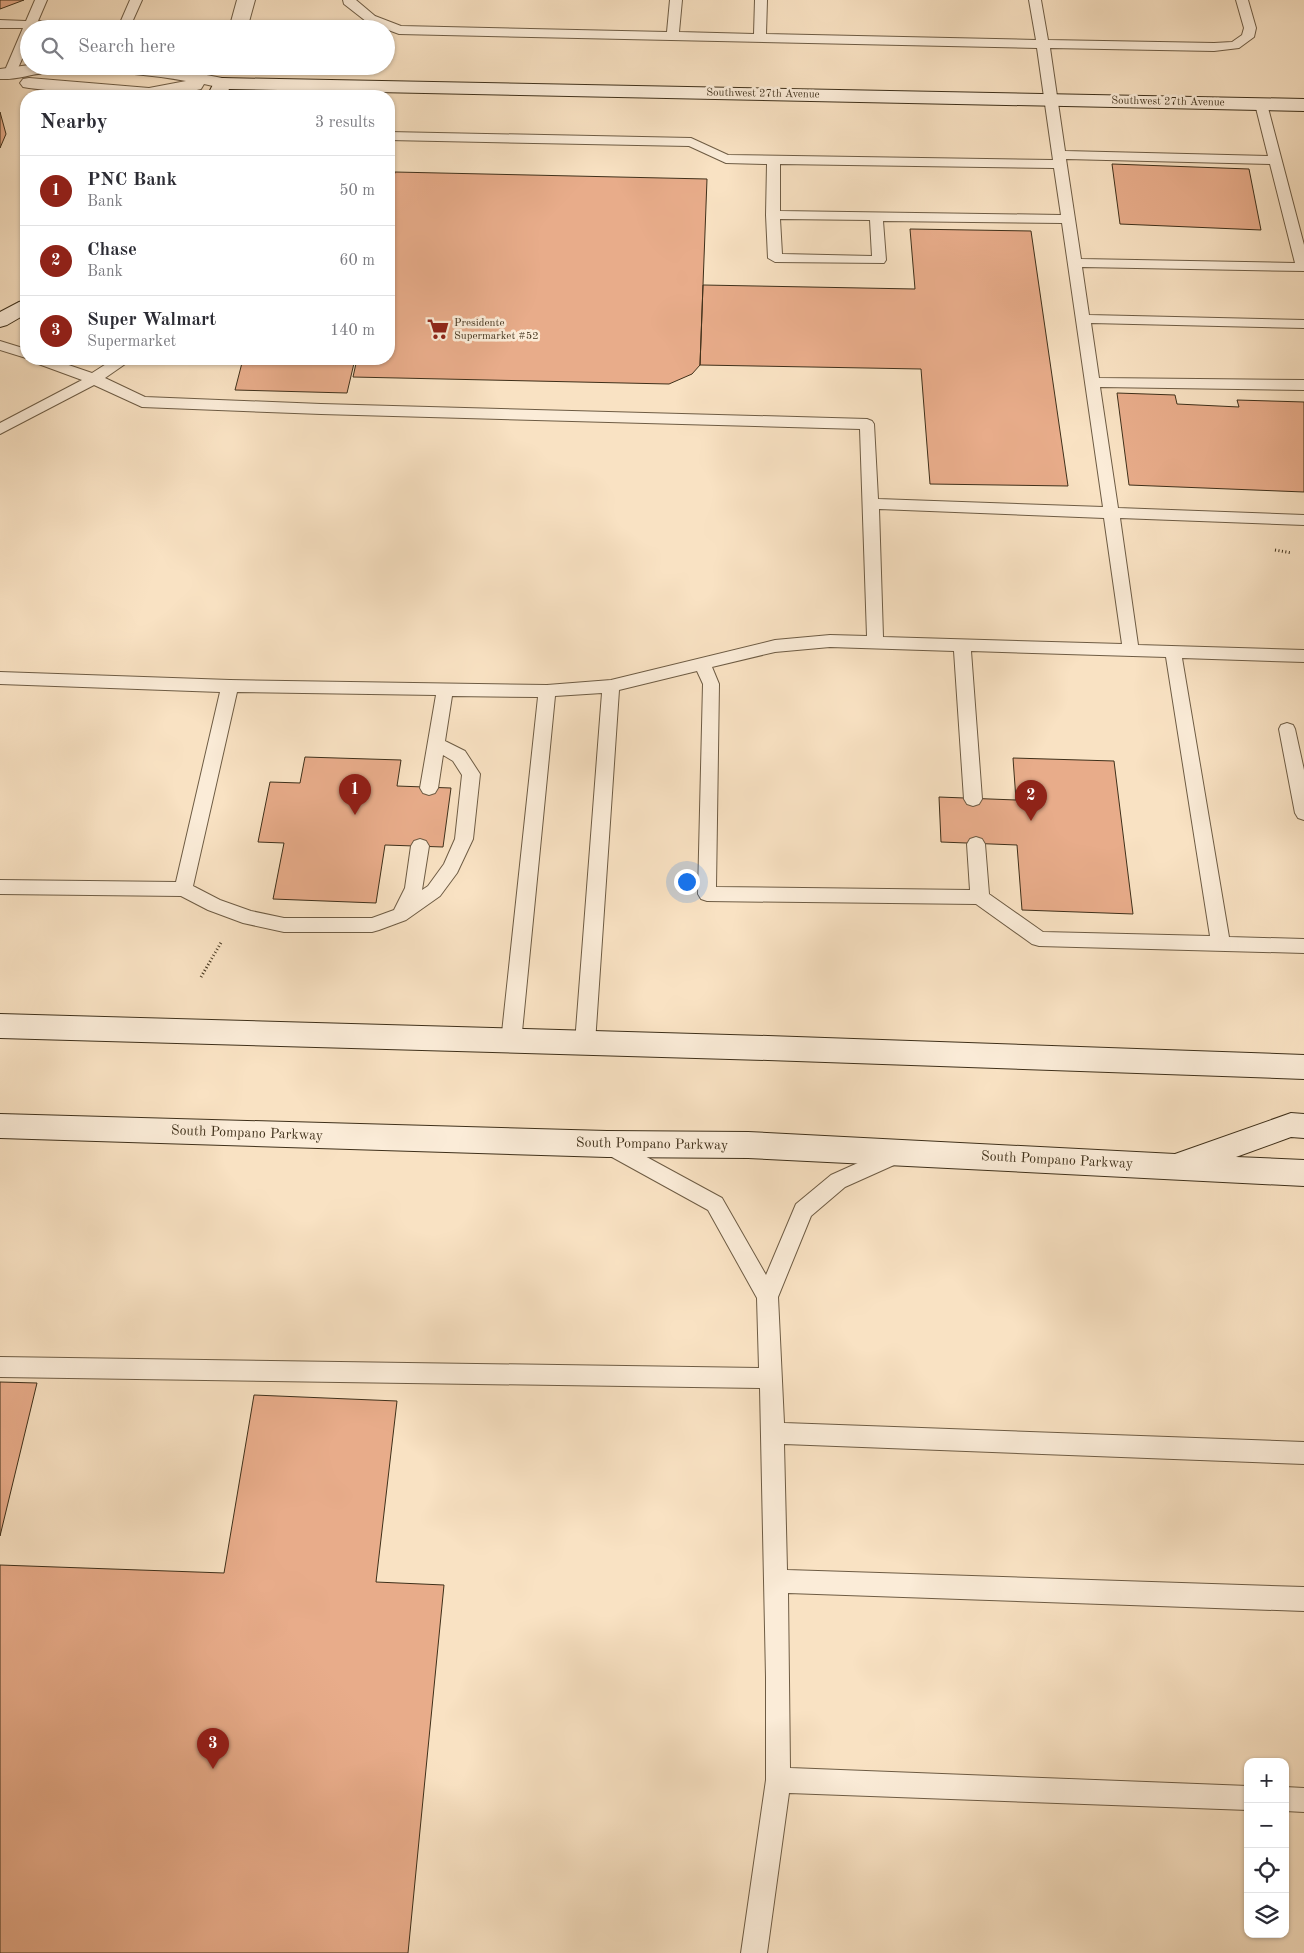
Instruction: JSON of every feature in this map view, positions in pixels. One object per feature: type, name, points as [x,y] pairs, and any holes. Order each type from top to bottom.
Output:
[{"type":"main road","points":[[240,20],[246,0]]},
{"type":"main road","name":"Southwest 27th Avenue","points":[[5,75],[35,85],[106,90]]},
{"type":"main road","name":"Southwest 27th Avenue","points":[[169,90],[222,82],[1304,105]]},
{"type":"main road","points":[[0,321],[20,309]]},
{"type":"main road","points":[[0,1026],[768,1048],[1304,1067]]},
{"type":"main road","points":[[1173,1166],[1291,1125],[1304,1126]]},
{"type":"main road","name":"South Pompano Parkway","points":[[0,1126],[607,1144],[748,1145],[1304,1173]]},
{"type":"lane","points":[[32,20],[41,0]]},
{"type":"lane","points":[[127,20],[136,0]]},
{"type":"lane","points":[[349,0],[374,20]]},
{"type":"lane","points":[[673,36],[676,0]]},
{"type":"lane","points":[[760,38],[761,0]]},
{"type":"lane","points":[[1035,0],[1060,159],[1131,650]]},
{"type":"lane","points":[[395,28],[1214,47],[1235,45],[1248,37],[1250,28],[1242,0]]},
{"type":"lane","points":[[0,24],[20,24]]},
{"type":"lane","points":[[5,75],[20,44]]},
{"type":"lane","points":[[1074,263],[1303,267],[1261,104]]},
{"type":"lane","points":[[395,136],[691,142],[726,159],[1275,160]]},
{"type":"lane","points":[[774,160],[773,215],[775,258],[879,260],[876,216]]},
{"type":"lane","points":[[773,215],[1068,219]]},
{"type":"lane","points":[[1083,319],[1304,324]]},
{"type":"lane","points":[[0,345],[20,352]]},
{"type":"lane","points":[[55,365],[94,379],[142,402],[321,409],[867,424],[875,642]]},
{"type":"lane","points":[[0,428],[94,379],[114,365]]},
{"type":"lane","points":[[1092,382],[1304,385]]},
{"type":"lane","points":[[871,504],[1304,520]]},
{"type":"lane","points":[[0,678],[230,686],[547,691],[611,686],[775,646],[830,641],[1304,656]]},
{"type":"lane","points":[[962,645],[973,799]]},
{"type":"lane","points":[[1173,652],[1221,944]]},
{"type":"lane","points":[[702,664],[711,684],[707,894],[980,897],[1039,940],[1304,946]]},
{"type":"lane","points":[[182,890],[230,686]]},
{"type":"lane","points":[[585,1043],[611,686]]},
{"type":"lane","points":[[429,788],[445,690]]},
{"type":"lane","points":[[511,1042],[547,691]]},
{"type":"lane","points":[[1287,729],[1304,813]]},
{"type":"lane","points":[[0,887],[182,890],[214,905],[249,918],[284,925],[372,925],[400,915],[434,891],[451,868],[464,839],[471,774],[460,756],[436,744]]},
{"type":"lane","points":[[976,844],[980,897]]},
{"type":"lane","points":[[400,915],[414,888],[420,846]]},
{"type":"lane","points":[[607,1144],[715,1204],[767,1297],[772,1378],[778,1780],[754,1953]]},
{"type":"lane","points":[[767,1297],[803,1210],[838,1181],[901,1152]]},
{"type":"lane","points":[[0,1367],[772,1378]]},
{"type":"lane","points":[[773,1433],[1304,1453]]},
{"type":"lane","points":[[775,1581],[1304,1599]]},
{"type":"lane","points":[[778,1780],[1244,1798]]},
{"type":"lane","points":[[1289,1799],[1304,1800]]},
{"type":"path","points":[[201,977],[223,940]]},
{"type":"building","points":[[0,0],[24,0],[0,9]]},
{"type":"building","points":[[0,112],[6,134],[0,148]]},
{"type":"building","points":[[1112,164],[1249,169],[1261,230],[1120,224]]},
{"type":"building","points":[[395,172],[707,179],[700,365],[692,374],[669,384],[353,377],[356,365],[395,365]]},
{"type":"building","points":[[910,229],[1031,231],[1068,486],[930,484],[921,369],[700,365],[703,285],[915,289]]},
{"type":"building","points":[[241,365],[354,365],[347,393],[235,390]]},
{"type":"building","points":[[1117,393],[1175,395],[1177,404],[1239,407],[1237,400],[1304,402],[1304,492],[1129,485]]},
{"type":"building","points":[[305,757],[401,760],[397,786],[451,788],[443,847],[385,845],[376,903],[273,899],[284,843],[258,842],[270,782],[300,783]]},
{"type":"building","points":[[1013,758],[1114,761],[1133,914],[1022,910],[1017,845],[941,842],[939,797],[1016,800]]},
{"type":"building","points":[[0,1382],[37,1383],[0,1536]]},
{"type":"building","points":[[254,1395],[397,1401],[376,1582],[444,1585],[408,1953],[0,1953],[0,1565],[224,1573]]},
{"type":"place","name":"Presidente Supermarket #52","points":[[438,329]]},
{"type":"place","name":"PNC Bank","points":[[355,815]]},
{"type":"place","name":"Chase","points":[[1031,821]]},
{"type":"place","name":"Super Walmart","points":[[213,1769]]}]
